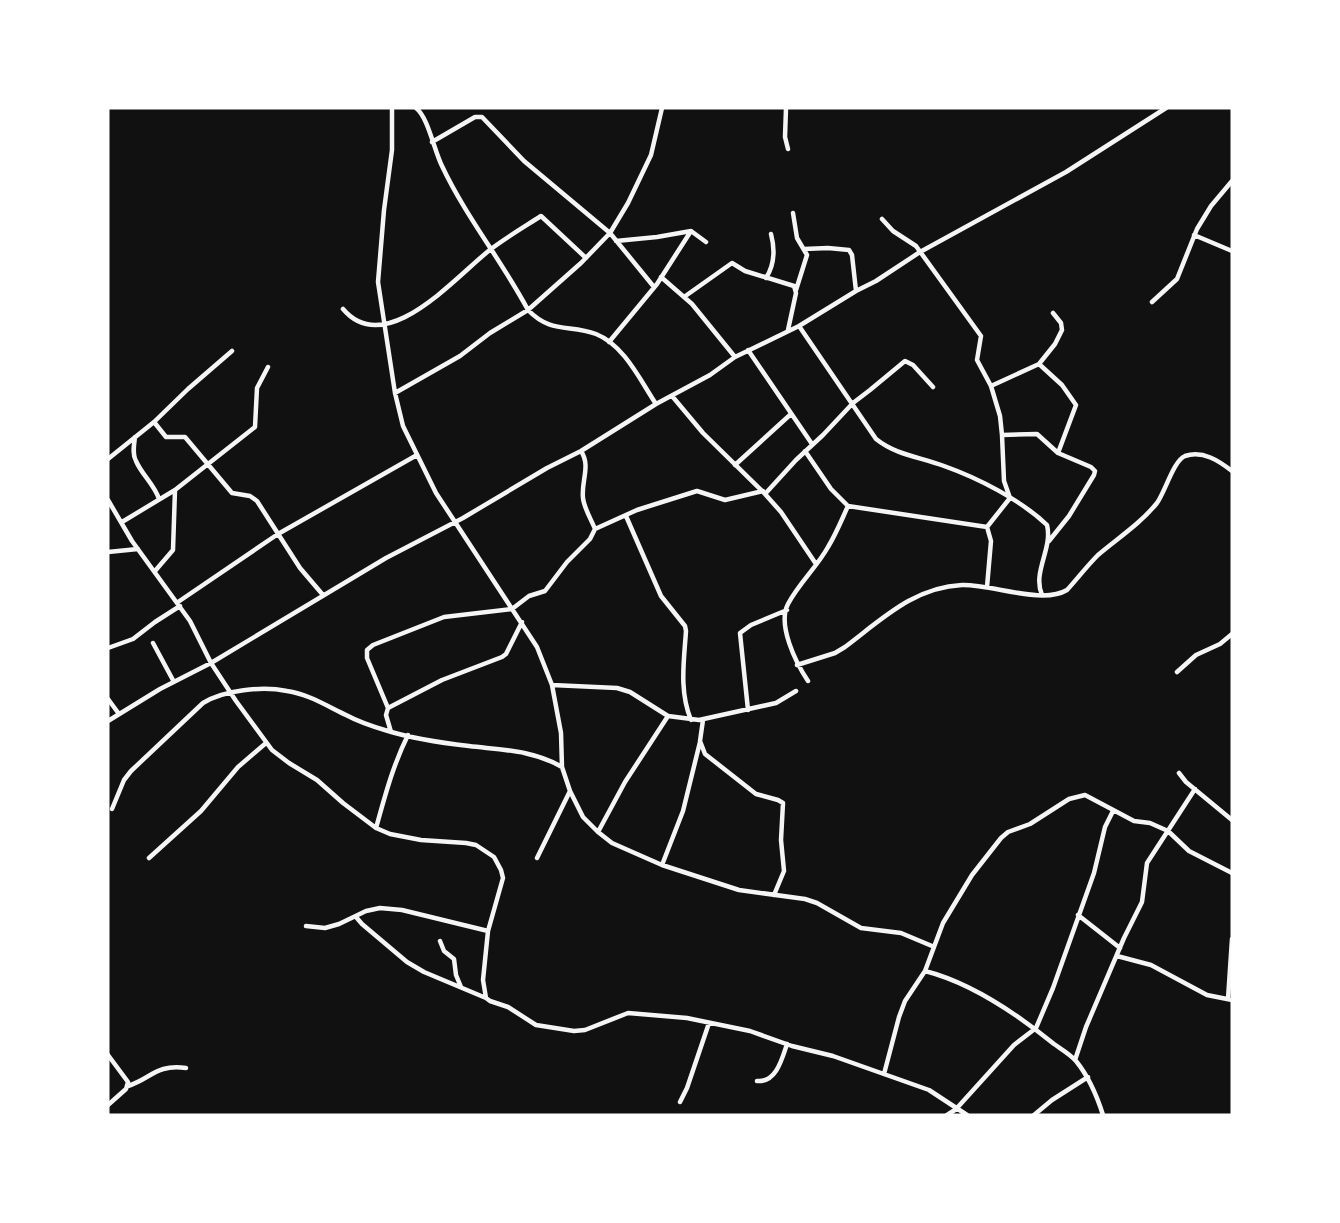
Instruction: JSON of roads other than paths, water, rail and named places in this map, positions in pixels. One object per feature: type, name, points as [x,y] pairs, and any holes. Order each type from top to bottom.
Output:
[{"type":"street","points":[[393,108],[392,150],[378,282],[395,393],[403,426],[436,493],[537,647],[552,685],[561,733],[562,767],[583,818],[612,843],[662,865],[739,890],[805,899],[817,903],[861,928],[901,933],[932,946]]},
{"type":"street","points":[[416,108],[424,116],[432,142],[456,195],[528,310],[534,316],[556,328],[595,334],[609,342],[621,352],[656,404]]},
{"type":"street","points":[[395,393],[460,356],[490,333],[528,310],[610,233],[628,203],[651,154],[662,108]]},
{"type":"street","points":[[786,108],[785,137],[788,149]]},
{"type":"street","points":[[108,721],[211,663],[323,595],[582,450],[656,404],[710,375],[735,357],[799,326],[920,252],[1066,172],[1166,108]]},
{"type":"street","points":[[432,142],[475,117],[482,117],[524,161],[610,233],[654,287]]},
{"type":"street","points":[[1152,302],[1177,279],[1194,235],[1211,206],[1232,181]]},
{"type":"street","points":[[788,330],[796,290],[807,260],[804,249],[797,238],[793,213]]},
{"type":"street","points":[[343,309],[354,321],[362,324],[385,325],[414,312],[491,249],[541,216],[586,258]]},
{"type":"street","points":[[882,219],[893,231],[913,243],[979,333],[981,338],[977,360],[991,386],[1000,416],[1004,481],[1010,498]]},
{"type":"street","points":[[616,241],[691,231],[706,242]]},
{"type":"street","points":[[609,342],[662,277],[691,231]]},
{"type":"street","points":[[766,278],[773,266],[774,243],[771,234]]},
{"type":"street","points":[[1194,235],[1232,251]]},
{"type":"street","points":[[804,249],[849,250],[852,255],[856,291]]},
{"type":"street","points":[[684,297],[730,263],[745,272],[789,283],[796,290]]},
{"type":"street","points":[[662,277],[713,328],[735,357]]},
{"type":"street","points":[[991,386],[1039,364],[1055,344],[1062,330],[1061,323],[1053,313]]},
{"type":"street","points":[[799,326],[876,439],[882,444],[916,459],[942,465],[965,474],[1010,498],[1047,525],[1049,542],[1039,582],[1042,595]]},
{"type":"street","points":[[748,350],[812,444]]},
{"type":"street","points":[[108,459],[154,422],[232,351]]},
{"type":"street","points":[[391,732],[386,715],[388,708],[367,658],[368,650],[373,645],[444,617],[512,609],[529,596],[545,591],[562,567],[590,539],[595,529],[664,501],[697,491],[725,500],[764,493],[853,403],[904,361],[913,365],[933,387]]},
{"type":"street","points":[[1039,364],[1062,385],[1076,405],[1058,453]]},
{"type":"street","points":[[122,522],[175,490],[255,427],[256,388],[268,367]]},
{"type":"street","points":[[672,396],[703,433],[781,512],[816,564]]},
{"type":"street","points":[[735,465],[791,414]]},
{"type":"street","points":[[154,422],[168,438],[181,437],[189,440],[232,493],[250,496],[257,501],[300,568],[323,595]]},
{"type":"street","points":[[1002,435],[1034,433],[1058,453],[1091,467],[1095,473],[1069,516],[1049,542]]},
{"type":"street","points":[[135,437],[136,462],[153,484],[159,499]]},
{"type":"street","points":[[582,450],[587,464],[582,494],[595,529]]},
{"type":"street","points":[[805,451],[831,489],[848,506],[987,527]]},
{"type":"street","points":[[108,648],[133,639],[278,534],[417,455]]},
{"type":"street","points":[[797,664],[845,648],[900,605],[933,590],[960,585],[1053,596],[1067,590],[1098,555],[1140,522],[1160,499],[1175,467],[1184,457],[1203,455],[1232,471]]},
{"type":"street","points":[[155,571],[173,550],[175,490]]},
{"type":"street","points":[[987,527],[1010,498]]},
{"type":"street","points":[[108,500],[138,549],[190,621],[211,663],[230,693],[266,743],[280,757],[317,780],[376,828],[390,834],[421,840],[466,843],[484,849],[494,857],[501,870],[502,878],[488,931],[483,980],[486,998]]},
{"type":"street","points":[[808,681],[797,664],[788,639],[785,620],[787,605],[828,548],[848,506]]},
{"type":"street","points":[[626,516],[661,596],[685,626],[683,683],[685,705],[691,720]]},
{"type":"street","points":[[987,527],[991,541],[987,587]]},
{"type":"street","points":[[108,552],[138,549]]},
{"type":"street","points":[[748,710],[740,633],[751,625],[786,610]]},
{"type":"street","points":[[388,708],[442,680],[502,657],[506,654],[522,622]]},
{"type":"street","points":[[1177,672],[1196,655],[1220,644],[1232,634]]},
{"type":"street","points":[[153,642],[174,682]]},
{"type":"street","points":[[552,685],[617,688],[630,692],[668,716],[691,720],[703,720],[748,710],[776,702],[796,691]]},
{"type":"street","points":[[112,809],[124,780],[131,771],[203,703],[213,697],[243,690],[286,690],[320,702],[366,724],[391,732],[460,745],[520,751],[551,760],[562,767]]},
{"type":"street","points":[[108,699],[119,714]]},
{"type":"street","points":[[598,832],[625,782],[668,716]]},
{"type":"street","points":[[662,865],[683,812],[703,720]]},
{"type":"street","points":[[376,828],[398,754],[408,735]]},
{"type":"street","points":[[700,741],[705,754],[749,789],[756,794],[783,803],[781,840],[784,871],[774,895]]},
{"type":"street","points":[[149,858],[201,811],[238,767],[266,743]]},
{"type":"street","points":[[1179,773],[1186,782],[1232,820]]},
{"type":"street","points":[[1075,1060],[1086,1027],[1142,902],[1147,863],[1195,789]]},
{"type":"street","points":[[537,858],[570,790]]},
{"type":"street","points":[[884,1074],[899,1017],[909,994],[925,971],[932,946],[955,900],[1001,838],[1008,832],[1030,824],[1079,795],[1090,797],[1134,821],[1168,831],[1189,851],[1232,873]]},
{"type":"street","points":[[947,1115],[957,1108],[1014,1046],[1036,1028],[1094,873],[1105,827],[1113,811]]},
{"type":"street","points":[[306,926],[325,928],[366,911],[380,908],[402,910],[488,931]]},
{"type":"street","points":[[1078,915],[1120,948]]},
{"type":"street","points":[[356,916],[362,924],[407,962],[424,972],[515,1010],[536,1025],[574,1031],[585,1030],[628,1014],[687,1018],[750,1031],[833,1056],[929,1090],[967,1115]]},
{"type":"street","points":[[1117,956],[1151,965],[1207,995],[1230,1000],[1232,939]]},
{"type":"street","points":[[440,941],[444,951],[454,959],[456,975],[461,987]]},
{"type":"street","points":[[925,971],[984,997],[1036,1028],[1075,1060],[1088,1077],[1103,1115]]},
{"type":"street","points":[[680,1102],[709,1023]]},
{"type":"street","points":[[757,1081],[767,1080],[773,1074],[783,1057],[787,1044]]},
{"type":"street","points":[[108,1055],[124,1075],[128,1086]]},
{"type":"street","points":[[108,1105],[128,1086],[158,1070],[186,1068]]},
{"type":"street","points":[[1034,1115],[1052,1100],[1088,1077]]}]
